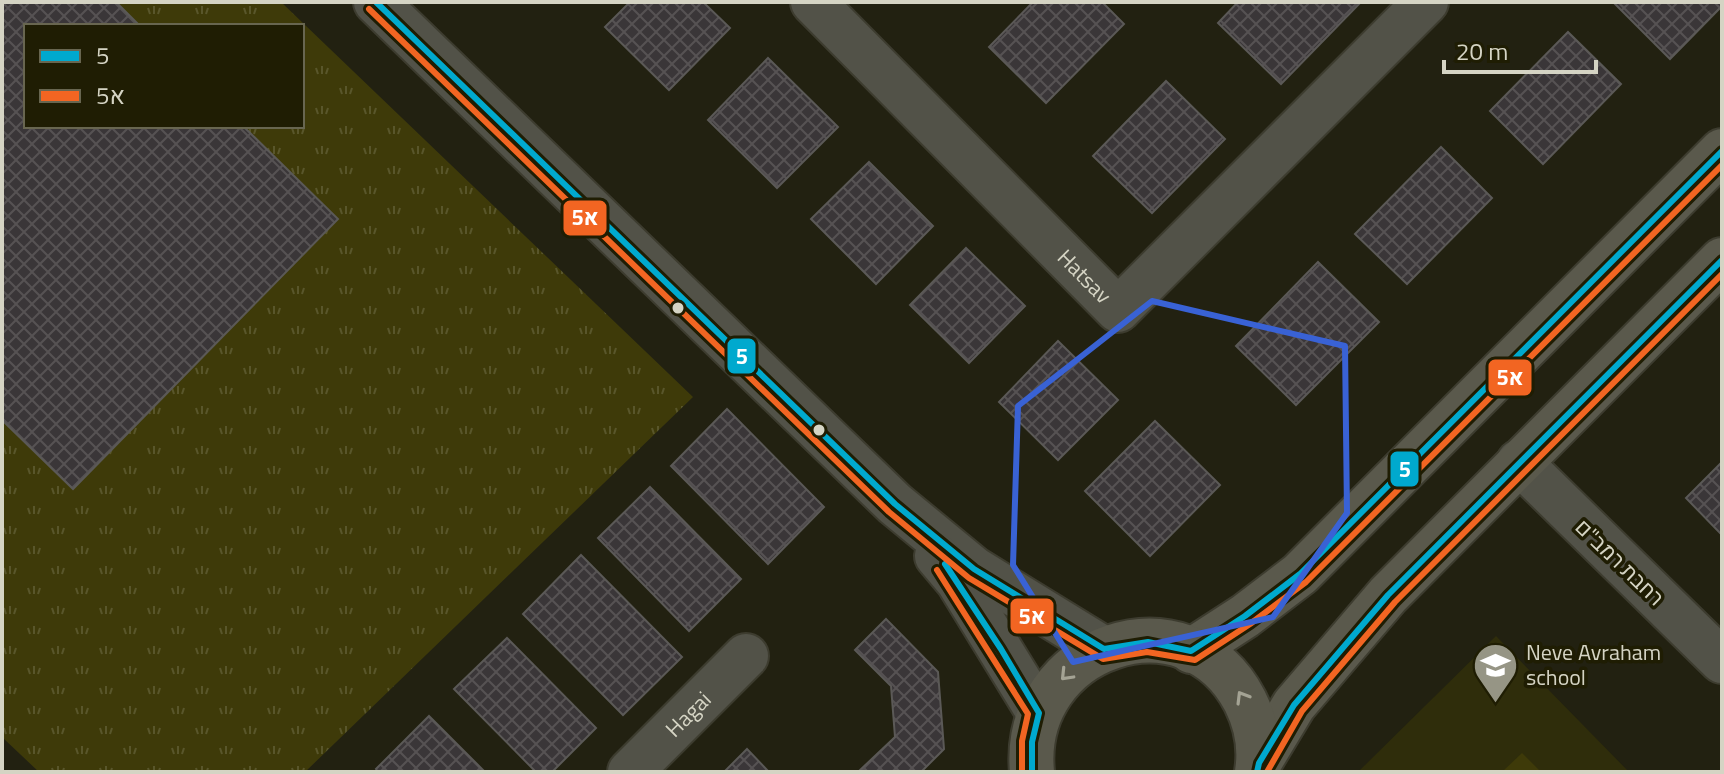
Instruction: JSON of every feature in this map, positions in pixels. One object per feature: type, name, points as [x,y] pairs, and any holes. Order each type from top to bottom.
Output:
[{"type":"main road","points":[[1191,651],[1245,616],[1300,574],[1722,151]]},
{"type":"main road","points":[[1258,767],[1294,705],[1388,595],[1722,260]]},
{"type":"main road","points":[[1031,752],[1048,695],[1067,673],[1104,649],[1121,644],[1157,642],[1191,651],[1220,669],[1243,697],[1256,728],[1258,767]]},
{"type":"street","points":[[376,2],[895,504],[974,569],[1104,649]]},
{"type":"street","name":"Hatsav","points":[[813,2],[1118,310],[1426,2]]},
{"type":"street","name":"רחבת רמב\"ם","points":[[1519,462],[1722,661]]},
{"type":"street","points":[[895,504],[958,581],[1031,752]]},
{"type":"street","name":"Hagai","points":[[630,772],[746,656]]},
{"type":"highlighted area","points":[[1152,301],[1345,346],[1347,513],[1273,617],[1073,662],[1013,565],[1018,406]]},
{"type":"shaded area","name":"Neve Avraham school","points":[[1496,636],[1629,772],[1358,772]]},
{"type":"green space","points":[[2,2],[281,2],[304,24],[24,24],[24,128],[304,128],[304,24],[693,397],[305,772],[39,772],[2,737]]},
{"type":"green space","points":[[1522,753],[1541,772],[1502,772]]},
{"type":"building","points":[[2,2],[116,2],[138,24],[24,24],[24,128],[245,128],[338,219],[73,489],[2,420]]},
{"type":"building","points":[[630,2],[703,2],[730,28],[669,90],[605,27]]},
{"type":"building","points":[[1033,2],[1102,2],[1124,24],[1046,103],[989,47]]},
{"type":"building","points":[[1238,2],[1361,2],[1281,84],[1218,23]]},
{"type":"building","points":[[1613,2],[1722,2],[1722,6],[1670,59]]},
{"type":"building","points":[[1568,32],[1621,84],[1543,164],[1490,111]]},
{"type":"building","points":[[768,58],[838,127],[777,188],[708,120]]},
{"type":"building","points":[[1166,81],[1225,139],[1152,213],[1093,156]]},
{"type":"building","points":[[1441,147],[1492,198],[1407,284],[1355,234]]},
{"type":"building","points":[[869,162],[933,226],[876,284],[811,219]]},
{"type":"building","points":[[966,248],[1025,306],[969,363],[910,305]]},
{"type":"building","points":[[1318,262],[1379,322],[1296,405],[1236,346]]},
{"type":"building","points":[[1058,341],[1118,400],[1058,460],[999,402]]},
{"type":"building","points":[[727,409],[824,507],[768,564],[671,466]]},
{"type":"building","points":[[1155,421],[1220,485],[1150,556],[1085,491]]},
{"type":"building","points":[[1722,462],[1722,535],[1686,498]]},
{"type":"building","points":[[650,487],[741,579],[689,631],[598,538]]},
{"type":"building","points":[[581,555],[682,657],[623,715],[523,614]]},
{"type":"building","points":[[886,619],[938,672],[944,749],[921,772],[858,772],[895,737],[891,686],[855,650]]},
{"type":"building","points":[[507,638],[596,728],[552,772],[536,772],[454,689]]},
{"type":"building","points":[[429,716],[485,772],[378,772],[376,769]]},
{"type":"building","points":[[747,749],[769,772],[724,772]]},
{"type":"transit line","name":"5","points":[[376,2],[895,504],[974,569],[1104,649],[1148,642],[1191,651],[1245,616],[1300,574],[1722,151]]},
{"type":"transit line","name":"5א","points":[[369,9],[889,512],[969,578],[1103,659],[1147,652],[1195,660],[1306,582],[1722,165]]},
{"type":"transit line","name":"5","points":[[1257,772],[1259,763],[1294,705],[1388,595],[1722,260]]},
{"type":"transit line","name":"5א","points":[[1267,772],[1302,711],[1395,602],[1722,274]]},
{"type":"transit line","name":"5","points":[[945,564],[1039,713],[1032,742],[1032,772]]},
{"type":"transit line","name":"5א","points":[[937,570],[1028,714],[1022,741],[1022,772]]},
{"type":"place","name":"Neve Avraham school","points":[[1495,704]]}]
